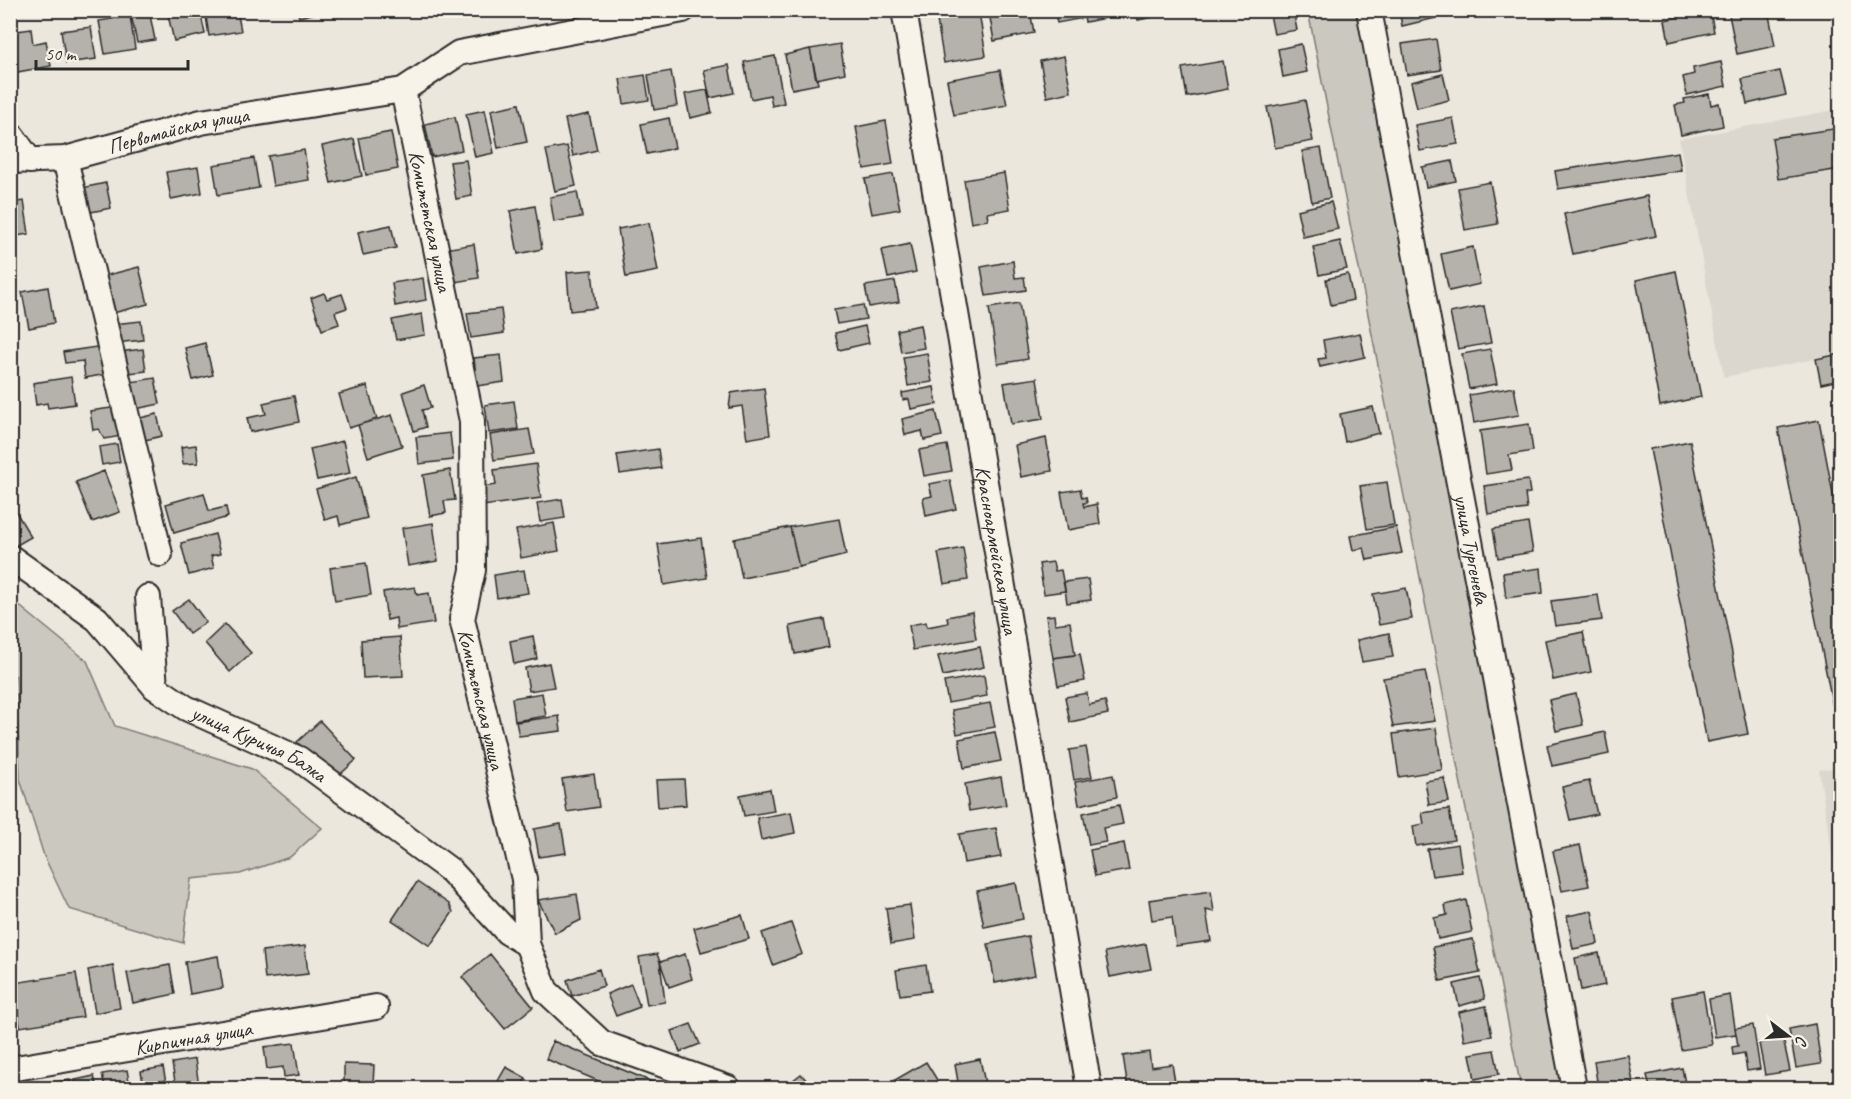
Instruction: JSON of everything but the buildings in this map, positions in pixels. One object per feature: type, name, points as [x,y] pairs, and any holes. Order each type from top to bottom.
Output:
[{"type":"street","name":"Первомайская улица","points":[[20,161],[65,159],[201,122],[403,90],[459,53],[683,10]]},
{"type":"street","name":"Красноармейская улица","points":[[904,10],[1089,1089]]},
{"type":"street","name":"улица Тургенева","points":[[1369,10],[1574,1089]]},
{"type":"street","name":"Комитетская улица","points":[[403,90],[472,421],[473,570],[462,619],[524,879],[517,938],[546,991],[602,1042],[728,1089]]},
{"type":"street","points":[[10,137],[13,137],[20,161]]},
{"type":"street","points":[[65,159],[160,554]]},
{"type":"street","name":"улица Куричья Балка","points":[[10,557],[97,619],[155,687],[186,708],[299,759],[451,871],[517,938]]},
{"type":"street","points":[[148,597],[155,687]]},
{"type":"street","name":"Кирпичная улица","points":[[10,1069],[376,1007]]},
{"type":"shaded area","points":[[1308,11],[1361,11],[1566,1088],[1521,1088]]},
{"type":"shaded area","points":[[1840,109],[1840,354],[1724,377],[1679,139]]},
{"type":"shaded area","points":[[11,599],[87,661],[115,726],[252,769],[322,828],[290,857],[240,874],[191,879],[183,943],[69,909],[44,856],[20,779],[16,676],[11,674]]},
{"type":"shaded area","points":[[1840,767],[1840,908],[1819,770]]}]
